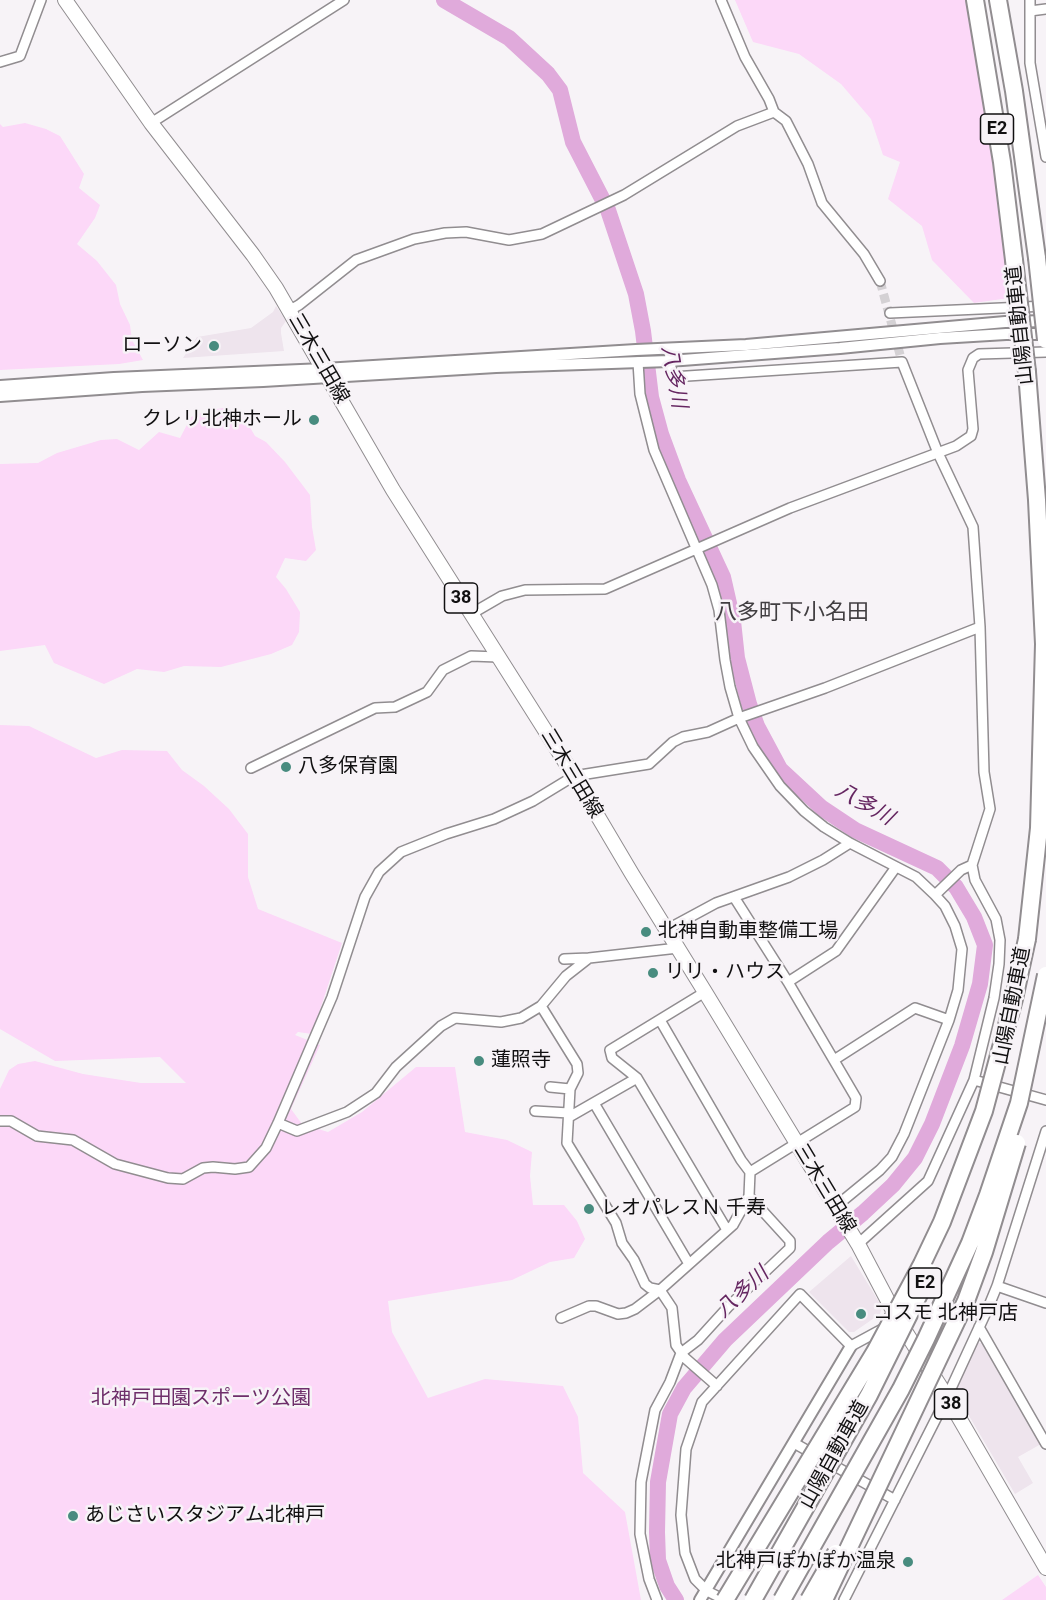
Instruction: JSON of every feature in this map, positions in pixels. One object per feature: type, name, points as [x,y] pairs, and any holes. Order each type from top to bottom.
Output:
[{"type":"highway","name":"山陽自動車道","points":[[753,1600],[884,1366],[928,1277],[951,1223],[986,1124],[1004,1057],[1027,939],[1035,881],[1042,774],[1044,644],[1039,531],[1027,372],[1014,260],[1002,162],[975,0]]},
{"type":"highway","name":"山陽自動車道","points":[[998,0],[1014,91],[1046,340]]},
{"type":"highway","points":[[725,1600],[875,1352],[942,1222],[984,1111],[1014,999],[1027,939]]},
{"type":"highway","name":"山陽自動車道","points":[[782,1600],[900,1389],[926,1339],[970,1243],[992,1186],[1019,1102],[1046,975]]},
{"type":"highway","name":"E2","points":[[810,1600],[918,1402],[966,1301],[997,1214],[1026,1106],[1037,1056],[1046,996]]},
{"type":"highway","points":[[824,1600],[918,1402]]},
{"type":"main road","name":"三木三田線","points":[[65,0],[151,123],[253,255],[290,310],[393,490],[574,776],[857,1242],[898,1320],[1041,1550],[1046,1568]]},
{"type":"street","points":[[0,62],[20,56],[41,0]]},
{"type":"street","points":[[151,123],[345,0]]},
{"type":"street","points":[[721,0],[745,57],[774,112],[786,121],[808,164],[822,203],[864,254],[880,281]]},
{"type":"street","points":[[1030,0],[1030,63],[1046,157]]},
{"type":"street","points":[[1030,11],[1046,9]]},
{"type":"street","points":[[290,310],[356,260],[414,239],[445,233],[466,232],[509,240],[542,234],[624,195],[737,126],[774,112]]},
{"type":"street","points":[[890,313],[1046,306]]},
{"type":"street","points":[[0,396],[636,350],[757,344],[1005,322],[1046,321]]},
{"type":"street","points":[[0,386],[114,378],[669,361],[940,338],[1046,334]]},
{"type":"street","points":[[669,349],[672,377],[902,362],[938,453],[973,527],[980,627],[984,772],[990,809],[972,866],[975,880],[996,919],[1000,940],[994,998],[974,1080],[928,1181],[857,1242]]},
{"type":"street","points":[[471,614],[502,596],[525,590],[605,589],[790,508],[956,446],[971,436],[973,420],[968,370],[973,358],[979,354],[1046,352]]},
{"type":"street","points":[[638,362],[640,394],[654,450],[712,585],[719,610],[725,660],[739,718],[753,747],[780,786],[804,811],[850,843],[916,877],[935,895],[945,906],[955,926],[962,949],[958,990],[949,1020],[904,1134],[891,1157],[880,1170],[836,1209]]},
{"type":"street","points":[[0,1121],[11,1121],[37,1136],[73,1140],[115,1164],[168,1178],[183,1179],[203,1168],[242,1169],[249,1167],[266,1148],[278,1123],[332,997],[365,897],[379,872],[401,852],[446,834],[494,819],[533,801],[574,776],[650,764],[673,742],[683,737],[708,732],[739,718],[825,688],[980,627]]},
{"type":"street","points":[[250,768],[375,708],[395,707],[427,692],[443,670],[471,656],[498,657]]},
{"type":"street","points":[[666,930],[716,903],[789,877],[850,843]]},
{"type":"street","points":[[935,895],[961,870],[972,866]]},
{"type":"street","points":[[788,982],[836,951],[897,867]]},
{"type":"street","points":[[734,897],[788,982],[856,1098],[855,1107],[750,1172]]},
{"type":"street","points":[[564,959],[678,948]]},
{"type":"street","points":[[278,1123],[297,1131],[346,1112],[376,1093],[396,1067],[441,1026],[455,1018],[501,1022],[521,1018],[541,1006],[566,976],[589,958]]},
{"type":"street","points":[[705,992],[610,1050],[612,1058],[637,1078],[727,1230]]},
{"type":"street","points":[[541,1006],[577,1064],[578,1073],[570,1089],[567,1143],[616,1223],[622,1243],[634,1260],[645,1284],[650,1288],[660,1290],[672,1308],[676,1345],[683,1356],[714,1384]]},
{"type":"street","points":[[834,1060],[915,1008],[949,1020]]},
{"type":"street","points":[[561,1318],[589,1306],[596,1306],[618,1314],[626,1313],[660,1290],[733,1225],[749,1196],[750,1172],[660,1020]]},
{"type":"street","points":[[535,1111],[569,1115],[637,1078]]},
{"type":"street","points":[[974,1080],[1046,1100]]},
{"type":"street","points":[[550,1087],[570,1089]]},
{"type":"street","points":[[594,1103],[689,1264]]},
{"type":"street","points":[[844,1600],[947,1396],[997,1286],[1046,1131]]},
{"type":"street","points":[[657,1600],[649,1579],[639,1534],[641,1482],[655,1410],[683,1356],[728,1307],[790,1248],[790,1241],[749,1196]]},
{"type":"street","points":[[997,1286],[1046,1303]]},
{"type":"street","points":[[725,1600],[704,1595],[685,1553],[681,1515],[686,1449],[702,1402],[714,1384],[800,1294],[851,1346]]},
{"type":"street","points":[[704,1595],[851,1346],[898,1320]]},
{"type":"street","points":[[979,1327],[1046,1444]]},
{"type":"street","points":[[794,1443],[895,1500]]},
{"type":"shaded area","points":[[276,306],[286,321],[281,328],[284,351],[183,358],[197,337],[251,328],[273,312]]},
{"type":"shaded area","points":[[851,1256],[882,1307],[880,1314],[854,1332],[849,1332],[809,1292]]},
{"type":"shaded area","points":[[976,1343],[983,1343],[1041,1444],[1018,1457],[1033,1483],[1015,1494],[955,1392]]},
{"type":"green space","points":[[735,0],[965,0],[980,61],[1009,298],[974,303],[932,260],[922,226],[888,199],[900,162],[883,155],[871,119],[841,84],[799,54],[753,42]]},
{"type":"green space","points":[[25,123],[60,136],[84,174],[79,188],[100,205],[95,218],[77,244],[97,261],[116,285],[120,304],[130,325],[132,340],[143,360],[119,364],[0,370],[0,124],[3,127]]},
{"type":"green space","points":[[223,408],[237,411],[245,419],[255,436],[266,442],[285,462],[310,495],[316,550],[306,561],[285,558],[276,577],[300,612],[299,632],[292,645],[271,654],[221,667],[184,666],[164,672],[137,669],[104,684],[54,663],[45,645],[0,651],[0,464],[38,463],[57,453],[101,440],[117,439],[139,450],[159,432],[180,438],[191,417],[205,411]]},
{"type":"green space","name":"北神戸田園スポーツ公園","points":[[0,725],[29,726],[96,758],[122,750],[167,751],[182,770],[229,809],[248,834],[248,877],[258,909],[342,943],[312,1034],[298,1032],[295,1035],[320,1045],[291,1109],[302,1124],[328,1132],[362,1112],[416,1067],[455,1067],[465,1132],[507,1140],[532,1152],[530,1176],[533,1205],[564,1205],[577,1221],[585,1239],[574,1258],[550,1262],[512,1280],[388,1301],[392,1332],[428,1398],[485,1379],[563,1386],[578,1417],[583,1473],[625,1512],[641,1600],[0,1600],[0,1089],[9,1070],[18,1064],[35,1061],[83,1074],[141,1083],[186,1083],[160,1057],[55,1061],[0,1029]]},
{"type":"green space","points":[[1038,1575],[1046,1587],[1046,1600],[1002,1600]]},
{"type":"waterway","name":"八多川","points":[[444,0],[509,38],[548,74],[560,90],[573,142],[608,210],[636,294],[651,397],[661,434],[678,480],[723,577],[733,621],[737,658],[749,704],[757,726],[780,769],[822,808],[855,830],[937,868],[956,887],[974,917],[985,945],[980,984],[962,1046],[932,1124],[915,1158],[893,1185],[828,1242],[725,1340],[684,1388],[670,1414],[658,1482],[657,1532],[658,1560],[667,1586],[676,1600]]},
{"type":"tunnel","points":[[880,281],[902,362]]},
{"type":"place","name":"ローソン","points":[[214,346]]},
{"type":"place","name":"クレリ北神ホール","points":[[314,420]]},
{"type":"place","name":"八多保育園","points":[[286,767]]},
{"type":"place","name":"北神自動車整備工場","points":[[646,932]]},
{"type":"place","name":"リリ・ハウス","points":[[653,973]]},
{"type":"place","name":"蓮照寺","points":[[479,1061]]},
{"type":"place","name":"レオパレスＮ 千寿","points":[[589,1209]]},
{"type":"place","name":"コスモ 北神戸店","points":[[861,1314]]},
{"type":"place","name":"あじさいスタジアム北神戸","points":[[73,1516]]},
{"type":"place","name":"北神戸ぽかぽか温泉","points":[[908,1562]]},
{"type":"district","name":"八多町下小名田","points":[[792,613]]}]
